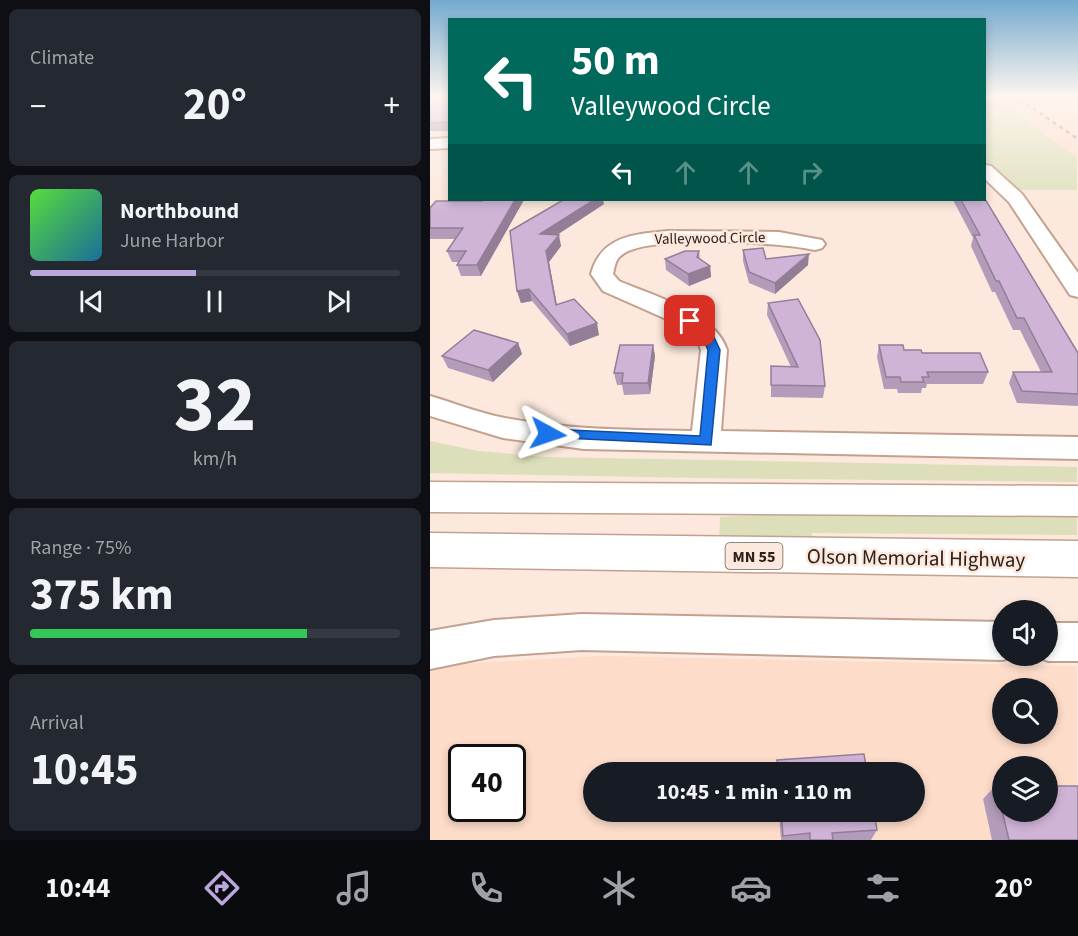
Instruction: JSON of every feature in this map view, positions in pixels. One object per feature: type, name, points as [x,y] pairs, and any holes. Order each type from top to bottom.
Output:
[{"type":"highway","points":[[430,496],[642,500],[799,498],[1078,501]]},
{"type":"highway","name":"Olson Memorial Highway","points":[[430,550],[1078,559]]},
{"type":"street","points":[[430,144],[448,143]]},
{"type":"street","points":[[986,171],[1016,198],[1078,290]]},
{"type":"street","name":"Valleywood Circle","points":[[706,441],[714,350],[712,341],[690,321],[611,286],[602,274],[605,261],[622,246],[656,237],[781,237],[815,244]]},
{"type":"street","points":[[430,406],[525,432],[706,441],[1078,448]]},
{"type":"street","points":[[430,650],[494,638],[582,632],[992,641]]},
{"type":"street","points":[[1058,642],[1078,642]]},
{"type":"shaded area","points":[[1045,134],[1077,134],[1077,158]]},
{"type":"shaded area","points":[[601,656],[1077,666],[1077,840],[430,840],[430,670],[455,664]]},
{"type":"green space","points":[[986,134],[1044,134],[1077,158],[1077,190],[1018,190],[986,165]]},
{"type":"green space","points":[[430,441],[478,451],[545,457],[1077,467],[1077,482],[430,473]]},
{"type":"green space","points":[[807,512],[1077,515],[1077,535],[812,533],[812,543],[719,540],[720,517]]},
{"type":"building","points":[[436,201],[514,201],[477,265],[457,265],[466,251],[447,251],[463,228],[430,228],[430,208]]},
{"type":"building","points":[[561,201],[592,201],[540,234],[559,235],[546,251],[556,305],[574,299],[597,323],[567,334],[529,289],[517,291],[510,231]]},
{"type":"building","points":[[962,201],[986,201],[1078,353],[1078,394],[1022,391],[1013,372],[1052,372],[1024,318],[1017,318],[999,281],[996,281],[974,235],[980,235]]},
{"type":"building","points":[[763,248],[766,259],[809,254],[775,283],[749,272],[743,250]]},
{"type":"building","points":[[685,251],[699,251],[697,257],[710,266],[688,274],[665,259]]},
{"type":"building","points":[[798,299],[820,340],[825,386],[771,385],[771,366],[798,367],[768,303]]},
{"type":"building","points":[[474,330],[518,343],[488,370],[442,356]]},
{"type":"building","points":[[620,345],[653,345],[648,383],[622,383],[623,373],[614,373]]},
{"type":"building","points":[[879,345],[903,345],[904,350],[921,350],[922,353],[980,353],[988,372],[927,372],[929,377],[922,377],[924,382],[901,382],[900,377],[886,377]]},
{"type":"building","points":[[864,754],[865,762],[777,762],[777,760]]},
{"type":"building","points":[[1058,786],[1078,786],[1078,840],[1009,840],[1005,822],[1058,822]]},
{"type":"building","points":[[782,822],[876,822],[877,830],[832,833],[833,840],[810,840],[810,833],[783,836]]},
{"type":"railway","points":[[1071,134],[1078,139]]},
{"type":"route","points":[[548,434],[706,441],[714,350],[707,334],[690,321]]}]
